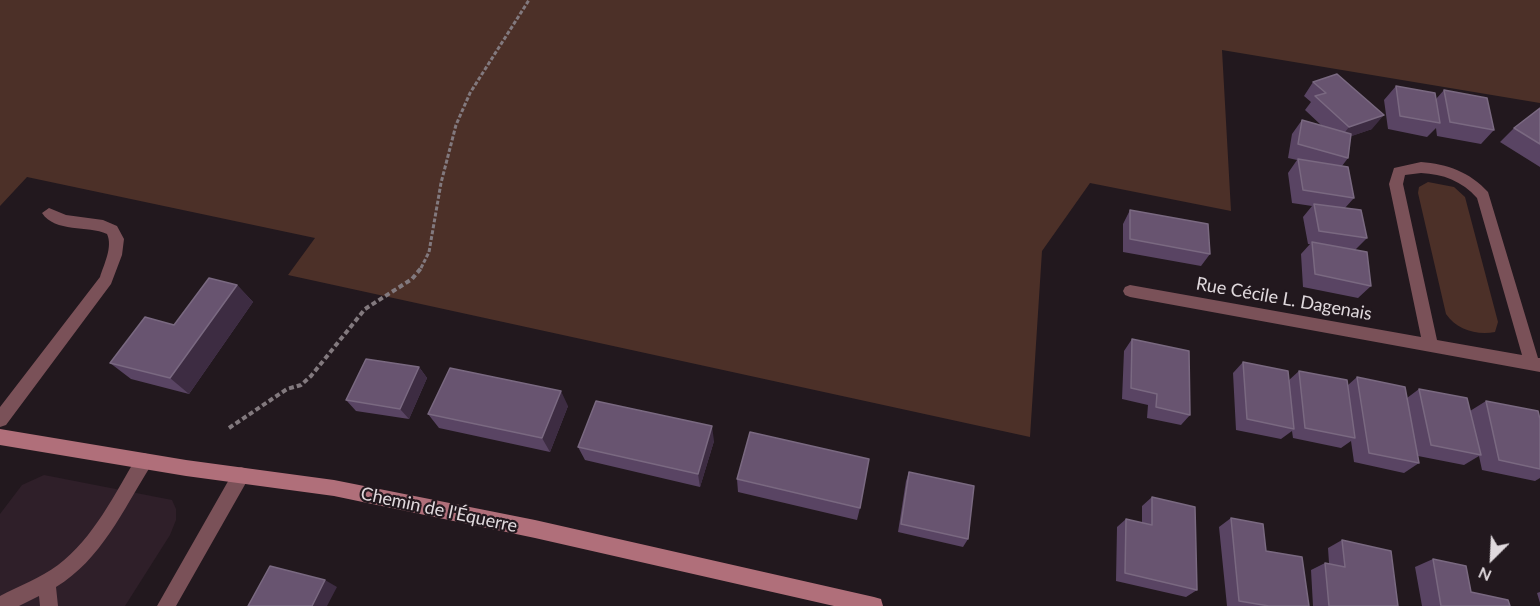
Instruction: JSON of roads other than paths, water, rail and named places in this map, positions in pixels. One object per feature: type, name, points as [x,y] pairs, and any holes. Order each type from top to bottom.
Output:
[{"type":"street","name":"Rue Cécile L. Dagenais","points":[[1130,291],[1431,346],[1536,364],[1483,196],[1472,182],[1456,174],[1413,168],[1399,172],[1396,184],[1431,346]]},
{"type":"street","points":[[0,420],[106,280],[115,260],[117,245],[115,233],[108,227],[65,221],[49,213]]},
{"type":"street","name":"Chemin de l'Équerre","points":[[0,437],[241,476],[334,488],[416,504],[874,606]]},
{"type":"street","points":[[0,606],[46,583],[67,569],[83,553],[144,460]]},
{"type":"street","points":[[166,606],[241,476]]},
{"type":"street","points":[[46,583],[49,606]]}]
